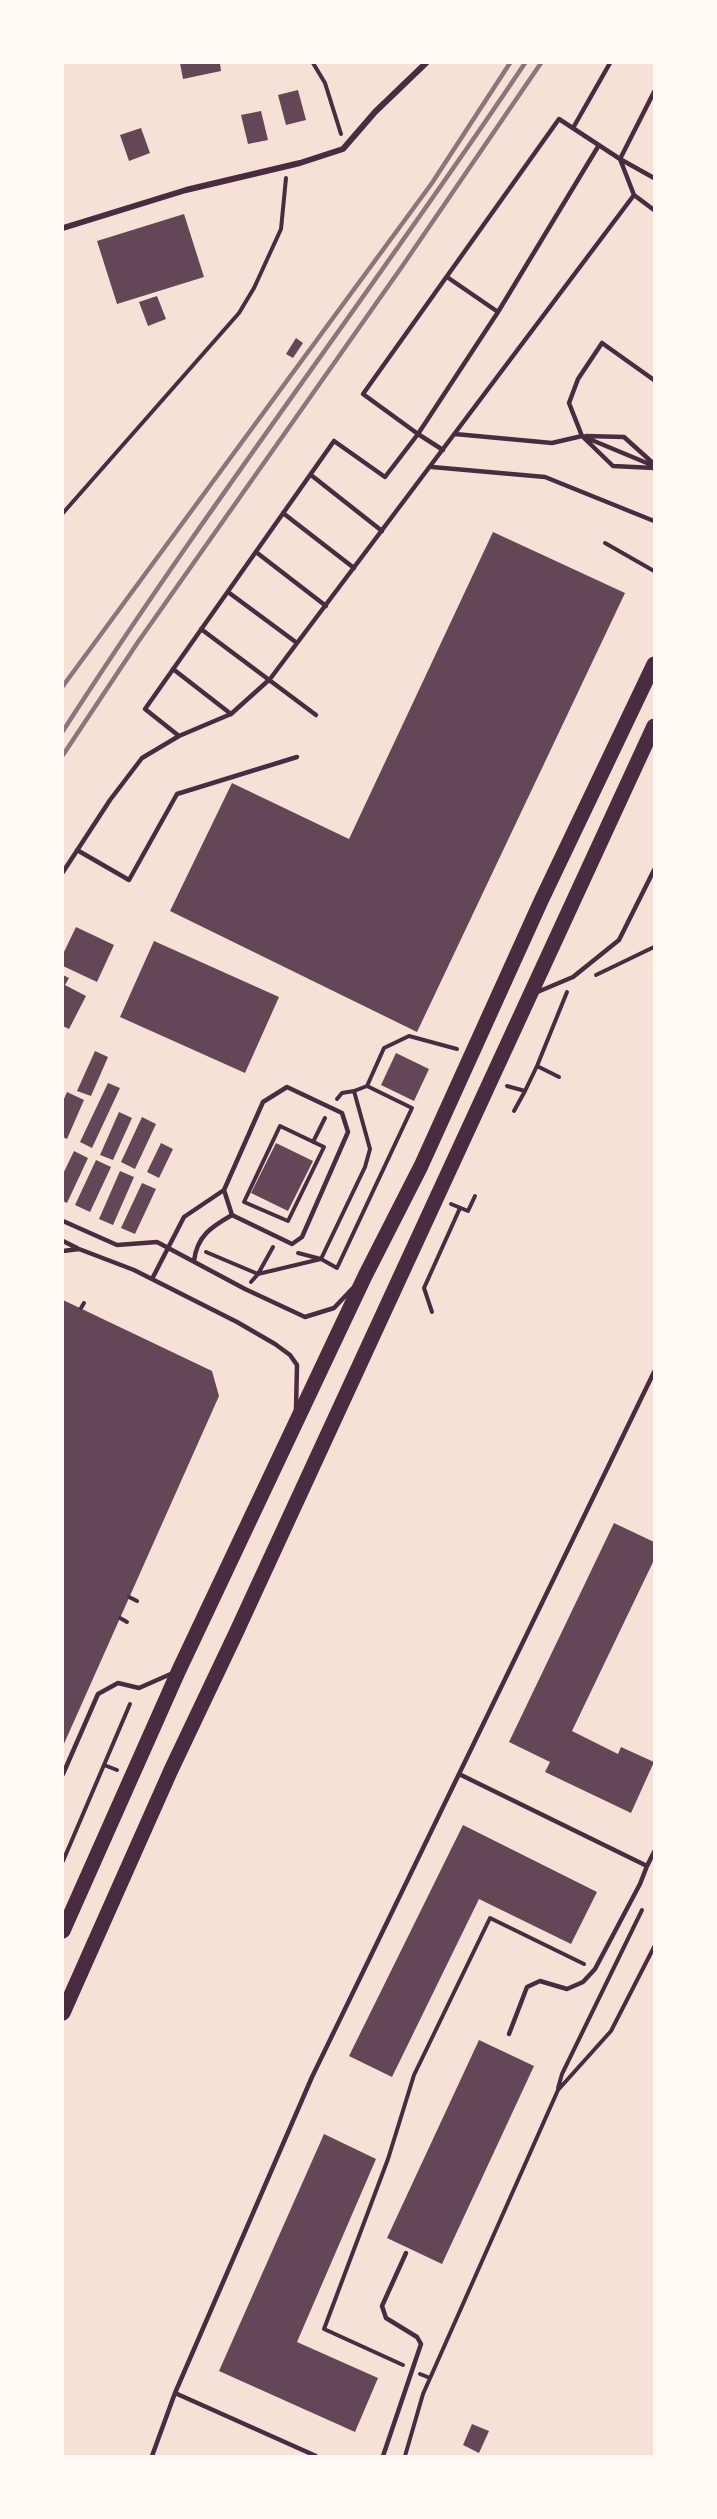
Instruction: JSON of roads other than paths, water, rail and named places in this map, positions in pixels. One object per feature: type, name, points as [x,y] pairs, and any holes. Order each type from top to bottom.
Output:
[{"type":"main road","points":[[63,1931],[179,1670],[365,1276],[421,1166],[541,900],[654,664]]},
{"type":"main road","points":[[63,2013],[171,1770],[654,726]]},
{"type":"street","points":[[63,228],[186,190],[288,166],[343,149],[375,112],[426,63]]},
{"type":"lane","points":[[573,128],[610,63]]},
{"type":"lane","points":[[654,92],[620,159],[634,195],[654,210]]},
{"type":"lane","points":[[443,450],[363,394],[559,119],[654,178]]},
{"type":"lane","points":[[179,736],[145,709],[334,441],[386,477],[418,434],[498,312],[599,145]]},
{"type":"lane","points":[[63,872],[110,800],[142,758],[179,736],[231,714],[270,679],[432,467],[454,434],[634,195]]},
{"type":"lane","points":[[447,276],[498,312]]},
{"type":"lane","points":[[654,380],[602,344],[578,379],[569,403],[582,436],[613,466],[654,466]]},
{"type":"lane","points":[[454,434],[552,443],[582,436],[624,437],[654,466]]},
{"type":"lane","points":[[582,436],[654,466]]},
{"type":"lane","points":[[432,467],[545,477],[654,521]]},
{"type":"lane","points":[[311,475],[382,531]]},
{"type":"lane","points":[[283,513],[354,568]]},
{"type":"lane","points":[[256,552],[326,606]]},
{"type":"lane","points":[[228,592],[297,643]]},
{"type":"lane","points":[[201,629],[316,715]]},
{"type":"lane","points":[[173,669],[231,714]]},
{"type":"lane","points":[[77,850],[129,880],[177,794],[297,757]]},
{"type":"lane","points":[[530,995],[573,977],[619,940],[654,870]]},
{"type":"lane","points":[[152,1280],[184,1217],[224,1190],[263,1102],[287,1087],[342,1113],[348,1132],[302,1237],[292,1244],[232,1215],[224,1190]]},
{"type":"lane","points":[[194,1261],[195,1248],[208,1228],[232,1215]]},
{"type":"lane","points":[[63,1221],[117,1245],[157,1242],[245,1289],[305,1317],[333,1308],[365,1276]]},
{"type":"lane","points":[[63,1241],[152,1280],[237,1322],[290,1355],[297,1365],[295,1425]]},
{"type":"lane","points":[[63,1251],[79,1248]]},
{"type":"lane","points":[[152,2456],[175,2393],[312,2077],[654,1372]]},
{"type":"lane","points":[[63,1774],[98,1694],[118,1683],[139,1688],[179,1670]]},
{"type":"lane","points":[[459,1774],[647,1866]]},
{"type":"lane","points":[[509,2034],[526,1987],[540,1981],[567,1989],[583,1982],[595,1969],[640,1884],[654,1852]]},
{"type":"lane","points":[[384,2456],[421,2344],[417,2337],[386,2318],[382,2306],[406,2253]]},
{"type":"lane","points":[[175,2393],[316,2456]]},
{"type":"railway","points":[[63,686],[432,183],[510,63]]},
{"type":"railway","points":[[63,731],[176,562],[525,63]]},
{"type":"railway","points":[[63,755],[138,642],[401,268],[541,63]]}]
